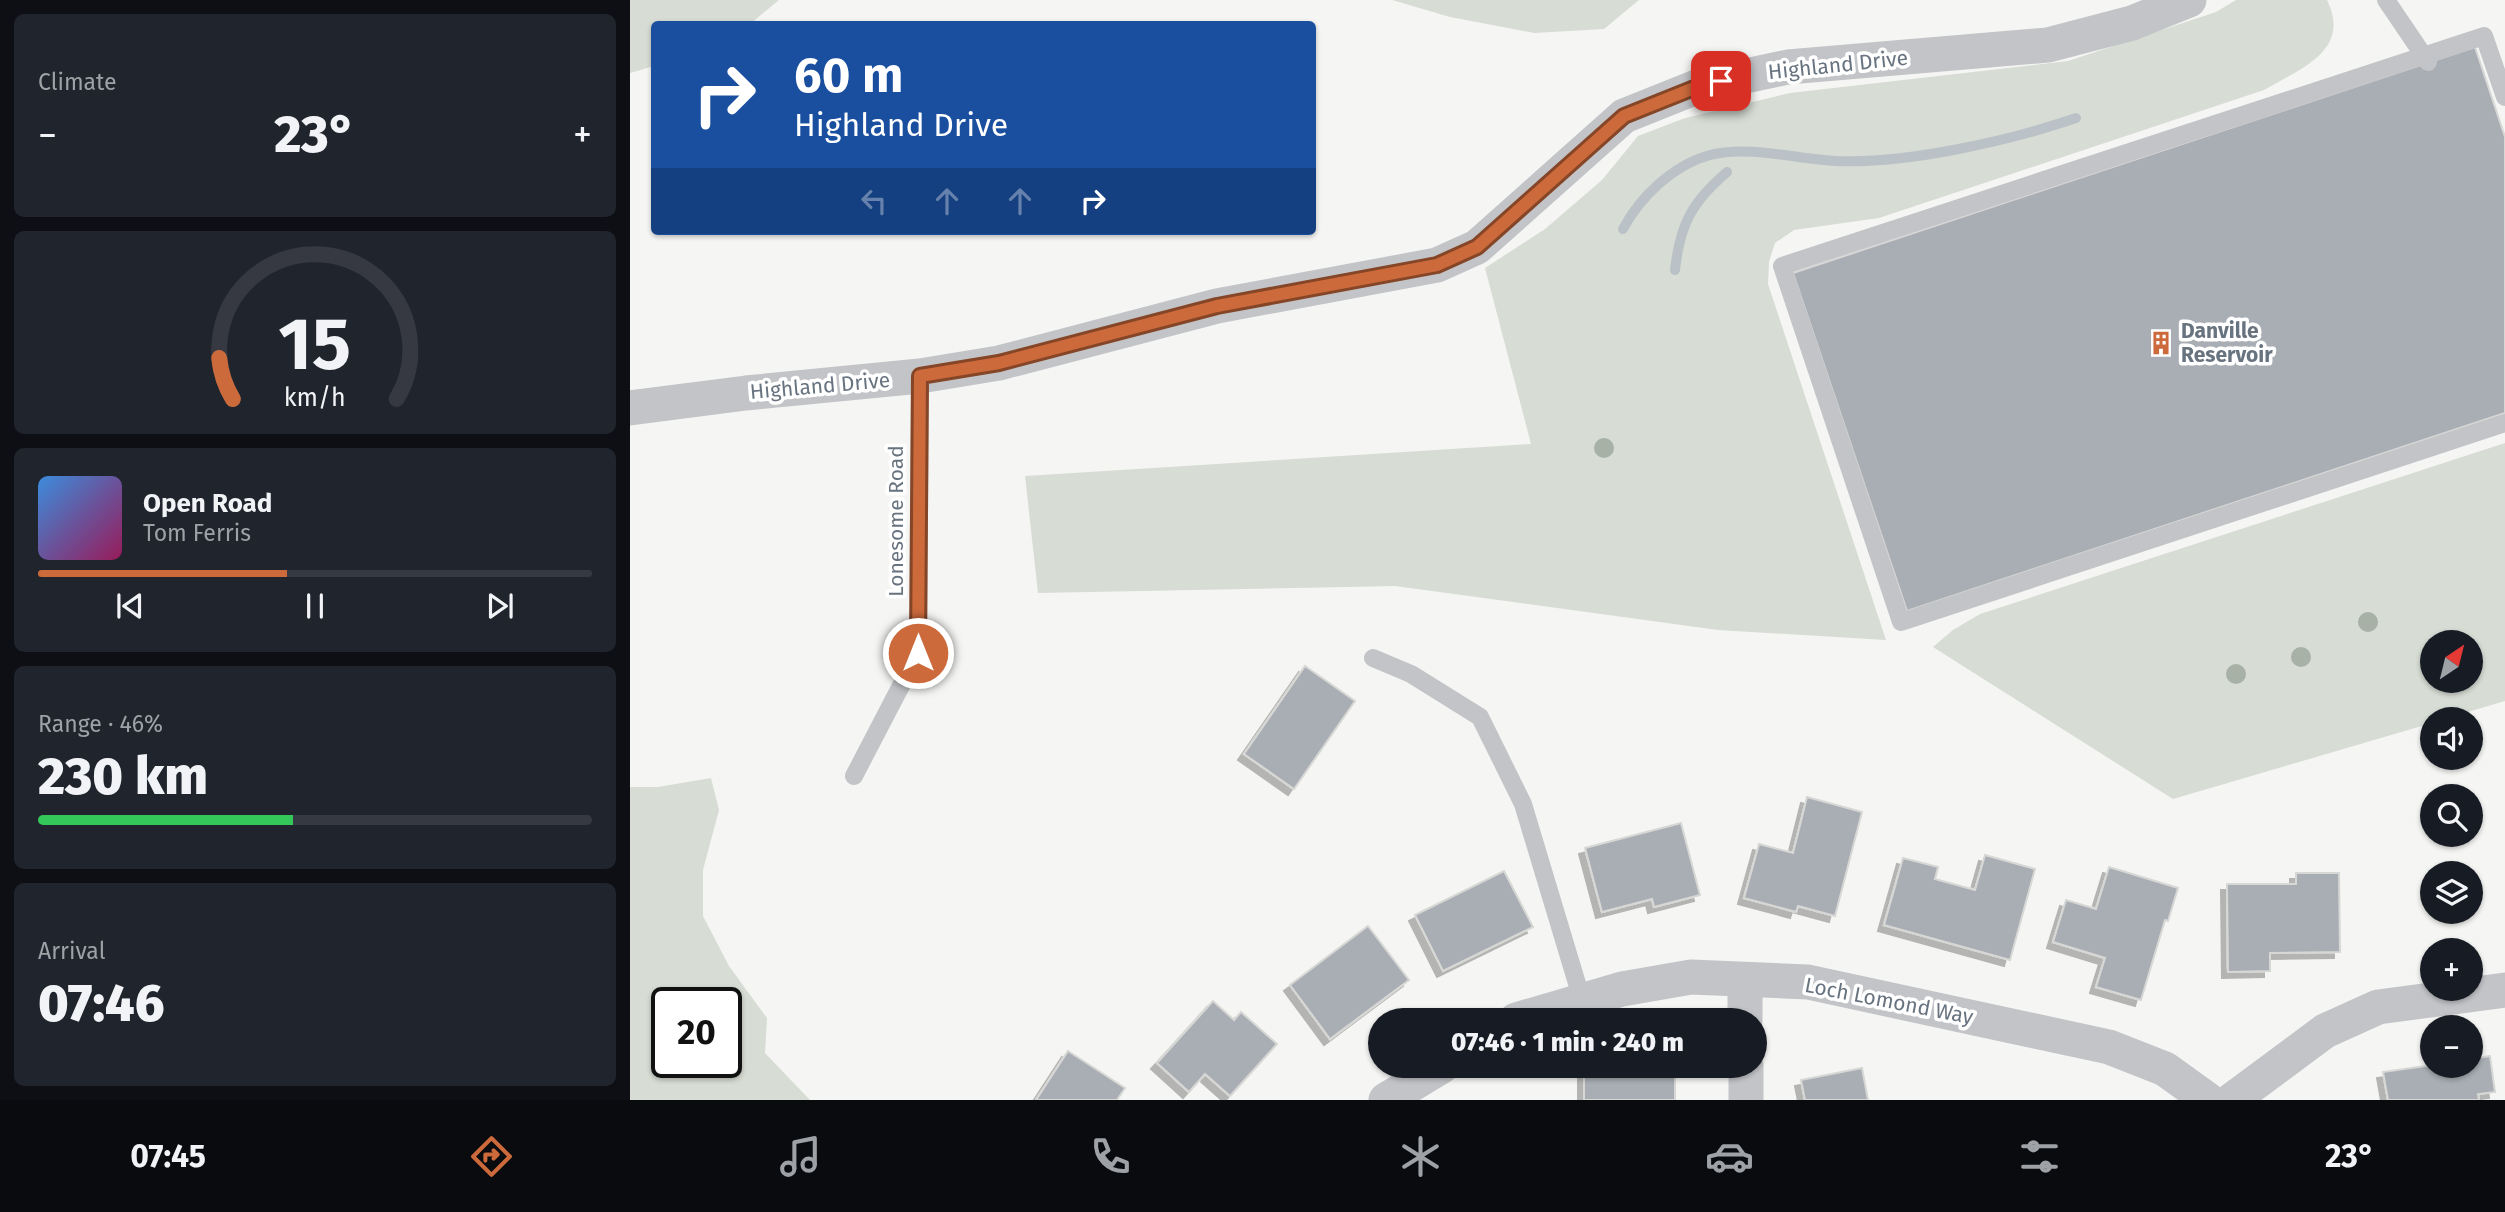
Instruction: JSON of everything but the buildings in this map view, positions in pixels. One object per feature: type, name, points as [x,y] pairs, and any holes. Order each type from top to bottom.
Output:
[{"type":"street","name":"Highland Drive","points":[[630,408],[746,393],[920,376],[999,363],[1217,306],[1437,265],[1477,247],[1624,116],[1699,86],[1788,67],[2048,45],[2132,23],[2189,0]]},
{"type":"street","name":"Loch Lomond Way","points":[[1556,1008],[1691,977],[1808,982],[2109,1046],[2165,1069],[2208,1100]]},
{"type":"street","points":[[1745,980],[1745,1008]]},
{"type":"street","points":[[2232,1100],[2325,1031],[2378,1007],[2505,990]]},
{"type":"street","points":[[1386,1100],[1422,1078]]},
{"type":"street","points":[[1745,1078],[1746,1100]]},
{"type":"lane","points":[[2386,0],[2425,59]]},
{"type":"lane","points":[[2505,97],[2484,36],[2425,59],[1782,267],[1901,622],[2505,423]]},
{"type":"lane","name":"Lonesome Road","points":[[854,776],[918,653],[920,376]]},
{"type":"lane","points":[[1373,658],[1411,674],[1480,717],[1523,804],[1582,1000]]},
{"type":"shaded area","points":[[630,0],[779,0],[754,21],[651,21],[651,67],[630,73]]},
{"type":"shaded area","points":[[1392,0],[1639,0],[1604,29],[1534,33],[1450,17]]},
{"type":"shaded area","points":[[2236,0],[2327,0],[2333,18],[2333,33],[2328,45],[2306,66],[2264,90],[1879,218],[1794,230],[1775,243],[1769,262],[1768,284],[1886,640],[1718,630],[1395,586],[1038,593],[1025,476],[1531,444],[1485,268],[1545,229],[1602,180],[1638,136],[1685,118],[1790,93],[2068,61],[2216,12]]},
{"type":"shaded area","points":[[2505,443],[2505,701],[2483,707],[2420,707],[2420,727],[2173,799],[1933,647],[1953,630],[1980,614]]},
{"type":"shaded area","points":[[711,778],[719,810],[703,870],[703,916],[729,966],[767,1018],[765,1053],[810,1100],[630,1100],[630,787],[658,787]]},
{"type":"waterway","points":[[1623,229],[1639,205],[1659,184],[1683,166],[1710,155],[1741,151],[1836,161],[1894,159],[1989,143],[2076,118]]},
{"type":"waterway","points":[[1675,270],[1680,239],[1690,215],[1696,204],[1727,172]]},
{"type":"place","name":"Danville Reservoir","points":[[2161,343]]},
{"type":"route","points":[[918,653],[920,376],[999,363],[1217,306],[1437,265],[1477,247],[1624,116],[1699,86],[1721,81]]}]
